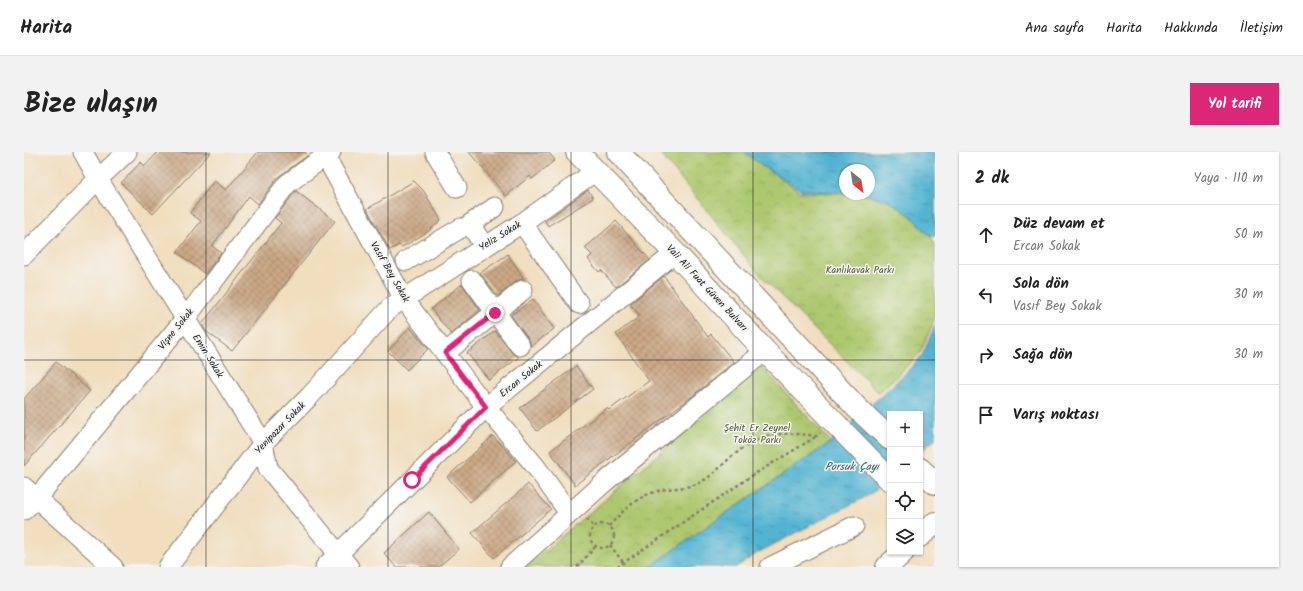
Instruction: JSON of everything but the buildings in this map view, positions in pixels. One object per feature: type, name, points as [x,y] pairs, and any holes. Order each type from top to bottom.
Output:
[{"type":"main road","name":"Vali Ali Fuat Güven Bulvarı","points":[[577,152],[675,253],[765,351],[829,428],[887,477]]},
{"type":"main road","points":[[619,152],[857,408],[887,437]]},
{"type":"main road","points":[[923,472],[935,483]]},
{"type":"main road","points":[[887,567],[900,555]]},
{"type":"street","name":"Emin Sokak","points":[[83,152],[98,179],[263,443],[268,468],[337,563]]},
{"type":"street","points":[[24,255],[98,179],[128,152]]},
{"type":"street","points":[[435,152],[457,188]]},
{"type":"street","name":"Vasıf Bey Sokak","points":[[327,153],[404,299],[486,407],[536,467],[569,512]]},
{"type":"street","name":"Vişne Sokak","points":[[28,498],[185,319],[286,184],[327,153]]},
{"type":"street","name":"Yeliz Sokak","points":[[404,299],[484,246],[522,223],[596,171]]},
{"type":"street","points":[[484,246],[470,224],[495,207]]},
{"type":"street","points":[[522,223],[579,304]]},
{"type":"street","points":[[406,261],[461,228]]},
{"type":"street","points":[[436,243],[453,267]]},
{"type":"street","name":"Ercan Sokak","points":[[337,563],[486,407],[675,253]]},
{"type":"street","points":[[472,280],[520,346]]},
{"type":"street","points":[[445,353],[523,290]]},
{"type":"street","name":"Yenipazar Sokak","points":[[168,567],[263,443],[310,396],[390,308],[404,299]]},
{"type":"street","points":[[510,567],[569,512],[765,351]]},
{"type":"street","points":[[28,498],[113,567]]},
{"type":"street","points":[[770,567],[854,526]]},
{"type":"path","points":[[609,526],[641,497],[658,491],[698,484],[709,477],[744,447],[764,436],[829,428]]},
{"type":"path","points":[[617,567],[669,534],[750,477],[829,428]]},
{"type":"path","points":[[598,524],[609,526],[614,537],[610,545],[604,548],[596,546],[590,537],[592,530],[598,524]]},
{"type":"path","points":[[610,545],[623,562]]},
{"type":"path","points":[[577,567],[596,546]]},
{"type":"green space","name":"Kanlıkavak Parkı","points":[[659,152],[744,152],[800,192],[839,193],[839,200],[875,200],[875,196],[894,203],[908,213],[926,231],[935,243],[935,318],[920,353],[896,377],[878,392],[760,275]]},
{"type":"green space","name":"Şehit Er Zeynel Toköz Parkı","points":[[762,367],[831,442],[710,524],[650,567],[525,567]]},
{"type":"water","points":[[744,152],[935,152],[935,236],[929,235],[911,216],[888,200],[875,197],[875,164],[839,164],[839,193],[801,190],[762,166]]},
{"type":"water","name":"Porsuk Çayı","points":[[935,325],[935,439],[923,449],[923,411],[887,411],[887,480],[869,495],[759,552],[736,567],[650,567],[710,524],[831,442],[907,372],[923,354]]},
{"type":"route","points":[[412,480],[486,407],[445,353],[495,313]]}]
